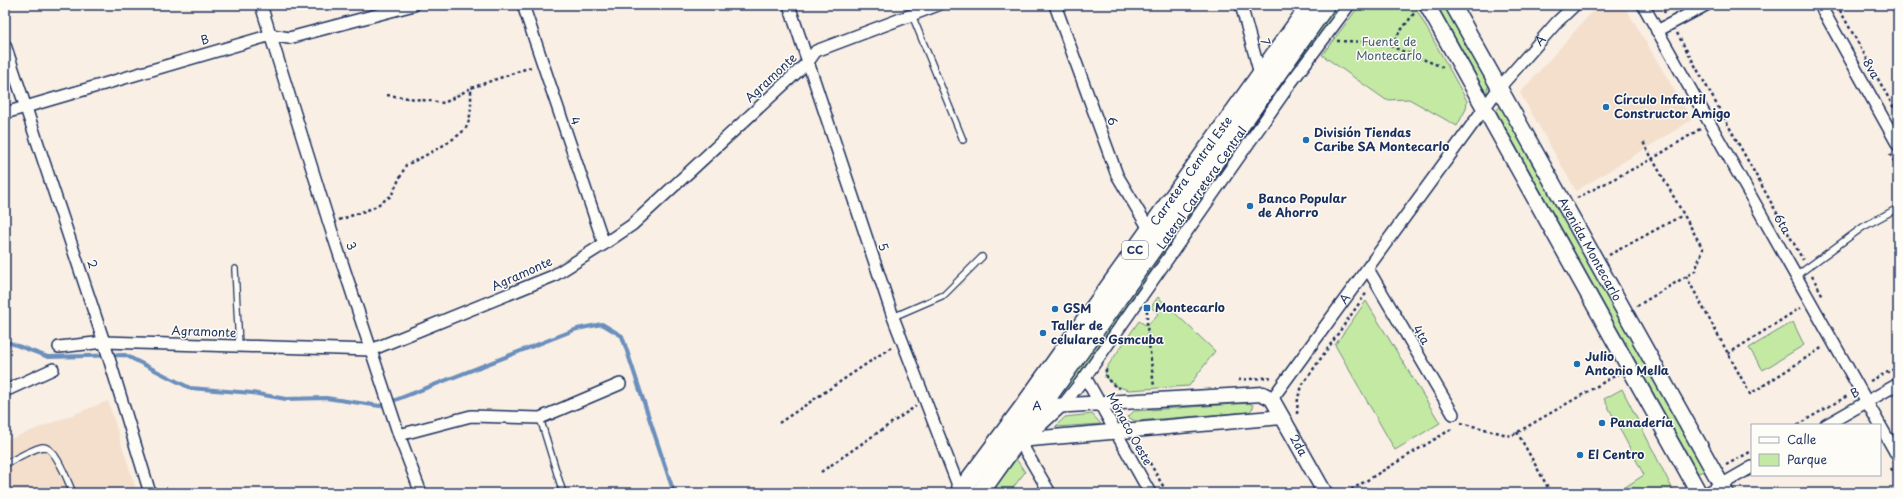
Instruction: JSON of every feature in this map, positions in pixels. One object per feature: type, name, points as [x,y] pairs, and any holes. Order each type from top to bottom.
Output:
[{"type":"main road","name":"Carretera Central Este","points":[[960,492],[1153,235],[1264,78],[1310,5]]},
{"type":"main road","name":"Carretera Central Este","points":[[1264,78],[1326,5]]},
{"type":"main road","name":"Avenida Montecarlo","points":[[1453,5],[1724,489]]},
{"type":"main road","name":"Avenida Montecarlo","points":[[1422,7],[1485,109],[1699,493]]},
{"type":"main road","name":"Carretera Central Este","points":[[980,493],[1023,439],[1153,235]]},
{"type":"street","name":"3","points":[[261,5],[272,35],[329,223],[371,350],[421,493]]},
{"type":"street","name":"B","points":[[5,113],[272,35],[289,38],[414,5]]},
{"type":"street","name":"4","points":[[523,5],[604,244]]},
{"type":"street","name":"5","points":[[790,5],[893,317],[960,492]]},
{"type":"street","name":"Agramonte","points":[[59,347],[104,342],[371,350],[553,276],[632,225],[808,62],[816,52],[938,5]]},
{"type":"street","name":"6","points":[[1055,5],[1117,175],[1153,235]]},
{"type":"street","name":"7","points":[[1241,5],[1264,78]]},
{"type":"street","name":"Lateral Carretera Central","points":[[1023,439],[1063,405],[1085,377],[1290,84],[1348,5]]},
{"type":"street","name":"A","points":[[1023,407],[1263,394],[1272,399],[1499,88],[1557,22],[1575,5]]},
{"type":"street","name":"6ta","points":[[1643,5],[1881,424]]},
{"type":"street","points":[[1657,31],[1706,5]]},
{"type":"street","name":"8va","points":[[1820,5],[1898,145]]},
{"type":"street","name":"2","points":[[5,45],[104,342],[150,493]]},
{"type":"street","name":"4ta","points":[[1368,269],[1453,414]]},
{"type":"street","points":[[5,391],[52,369]]},
{"type":"street","name":"Mónaco Oeste","points":[[1085,377],[1150,493]]},
{"type":"street","points":[[400,435],[471,416],[540,418],[620,384]]},
{"type":"street","name":"B","points":[[1828,424],[1898,384]]},
{"type":"street","name":"2da","points":[[1272,399],[1325,493]]},
{"type":"street","points":[[1002,436],[1023,439],[1282,417]]},
{"type":"street","name":"6ta","points":[[1881,425],[1898,456]]},
{"type":"street","points":[[1023,439],[1050,493]]},
{"type":"street","points":[[1707,493],[1724,489],[1751,468]]},
{"type":"lane","points":[[912,15],[963,140]]},
{"type":"lane","points":[[1796,276],[1862,226],[1898,208]]},
{"type":"lane","points":[[893,317],[944,295],[982,258]]},
{"type":"lane","points":[[236,268],[239,346]]},
{"type":"lane","points":[[540,418],[563,493]]},
{"type":"lane","points":[[5,464],[39,448],[48,449],[55,455],[73,493]]},
{"type":"path","points":[[1661,5],[1826,301]]},
{"type":"path","points":[[1837,5],[1898,115]]},
{"type":"path","points":[[1393,46],[1396,37],[1422,7]]},
{"type":"path","points":[[1337,35],[1333,41],[1380,42],[1393,46],[1450,71]]},
{"type":"path","points":[[387,95],[444,103],[471,88],[542,64]]},
{"type":"path","points":[[329,223],[373,208],[391,196],[406,165],[433,153],[466,127],[472,108],[471,88]]},
{"type":"path","points":[[1697,122],[1704,136]]},
{"type":"path","points":[[1574,199],[1652,159],[1701,129]]},
{"type":"path","points":[[1636,306],[1695,271],[1703,249],[1643,142]]},
{"type":"path","points":[[1607,257],[1683,214]]},
{"type":"path","points":[[1686,276],[1750,394],[1823,347]]},
{"type":"path","points":[[1300,420],[1297,414],[1298,397],[1303,384],[1375,281]]},
{"type":"path","points":[[1797,301],[1804,314]]},
{"type":"path","points":[[1143,314],[1147,308],[1147,326],[1154,388]]},
{"type":"path","points":[[1728,354],[1801,308]]},
{"type":"path","points":[[1819,340],[1827,354]]},
{"type":"path","points":[[779,423],[902,341]]},
{"type":"path","points":[[1109,364],[1105,370],[1106,378],[1115,386],[1122,388]]},
{"type":"path","points":[[1867,375],[1871,382],[1898,367]]},
{"type":"path","points":[[1346,493],[1450,430],[1454,421],[1511,436],[1618,374]]},
{"type":"path","points":[[1234,380],[1278,376]]},
{"type":"path","points":[[1148,388],[1161,387]]},
{"type":"path","points":[[1799,424],[1852,394]]},
{"type":"path","points":[[821,472],[924,400]]},
{"type":"path","points":[[1517,432],[1551,493]]},
{"type":"path","points":[[1136,438],[1167,493]]},
{"type":"path","points":[[1725,466],[1751,452]]},
{"type":"shaded area","name":"Círculo Infantil Constructor Amigo","points":[[1598,5],[1624,5],[1692,120],[1576,191],[1520,93]]},
{"type":"shaded area","points":[[108,401],[137,493],[5,493],[5,441]]},
{"type":"green space","points":[[1335,5],[1343,5],[1166,249],[1066,392],[1060,392]]},
{"type":"green space","name":"Fuente de Montecarlo","points":[[1360,5],[1414,5],[1467,101],[1466,109],[1457,126],[1409,99],[1386,100],[1322,55]]},
{"type":"green space","points":[[1437,5],[1445,5],[1489,84],[1486,93]]},
{"type":"green space","points":[[1501,105],[1705,471],[1698,473],[1496,111]]},
{"type":"green space","points":[[1158,297],[1215,351],[1189,386],[1129,390],[1115,386],[1106,378],[1105,370],[1139,321],[1147,326],[1158,314],[1151,307]]},
{"type":"green space","points":[[1366,301],[1440,423],[1395,450],[1335,345]]},
{"type":"green space","points":[[1793,322],[1804,345],[1763,370],[1749,348]]},
{"type":"green space","points":[[1622,389],[1674,492],[1673,493],[1621,493],[1619,491],[1644,475],[1604,399]]},
{"type":"green space","points":[[1249,403],[1253,405],[1253,408],[1249,412],[1135,421],[1128,417],[1134,411]]},
{"type":"green space","points":[[1092,414],[1101,424],[1055,427],[1065,417]]},
{"type":"green space","points":[[1016,459],[1025,472],[1009,493],[991,493]]},
{"type":"waterway","points":[[5,341],[48,357],[125,355],[190,388],[252,393],[286,399],[326,398],[380,406],[577,329],[602,324],[622,336],[674,493]]},
{"type":"place","name":"Círculo Infantil Constructor Amigo","points":[[1606,107]]},
{"type":"place","name":"División Tiendas Caribe SA Montecarlo","points":[[1306,140]]},
{"type":"place","name":"Banco Popular de Ahorro","points":[[1250,206]]},
{"type":"place","name":"Montecarlo","points":[[1147,308]]},
{"type":"place","name":"GSM","points":[[1055,309]]},
{"type":"place","name":"Taller de celulares Gsmcuba","points":[[1043,333]]},
{"type":"place","name":"Julio Antonio Mella","points":[[1577,364]]},
{"type":"place","name":"Panadería","points":[[1602,423]]},
{"type":"place","name":"El Centro","points":[[1580,455]]}]
